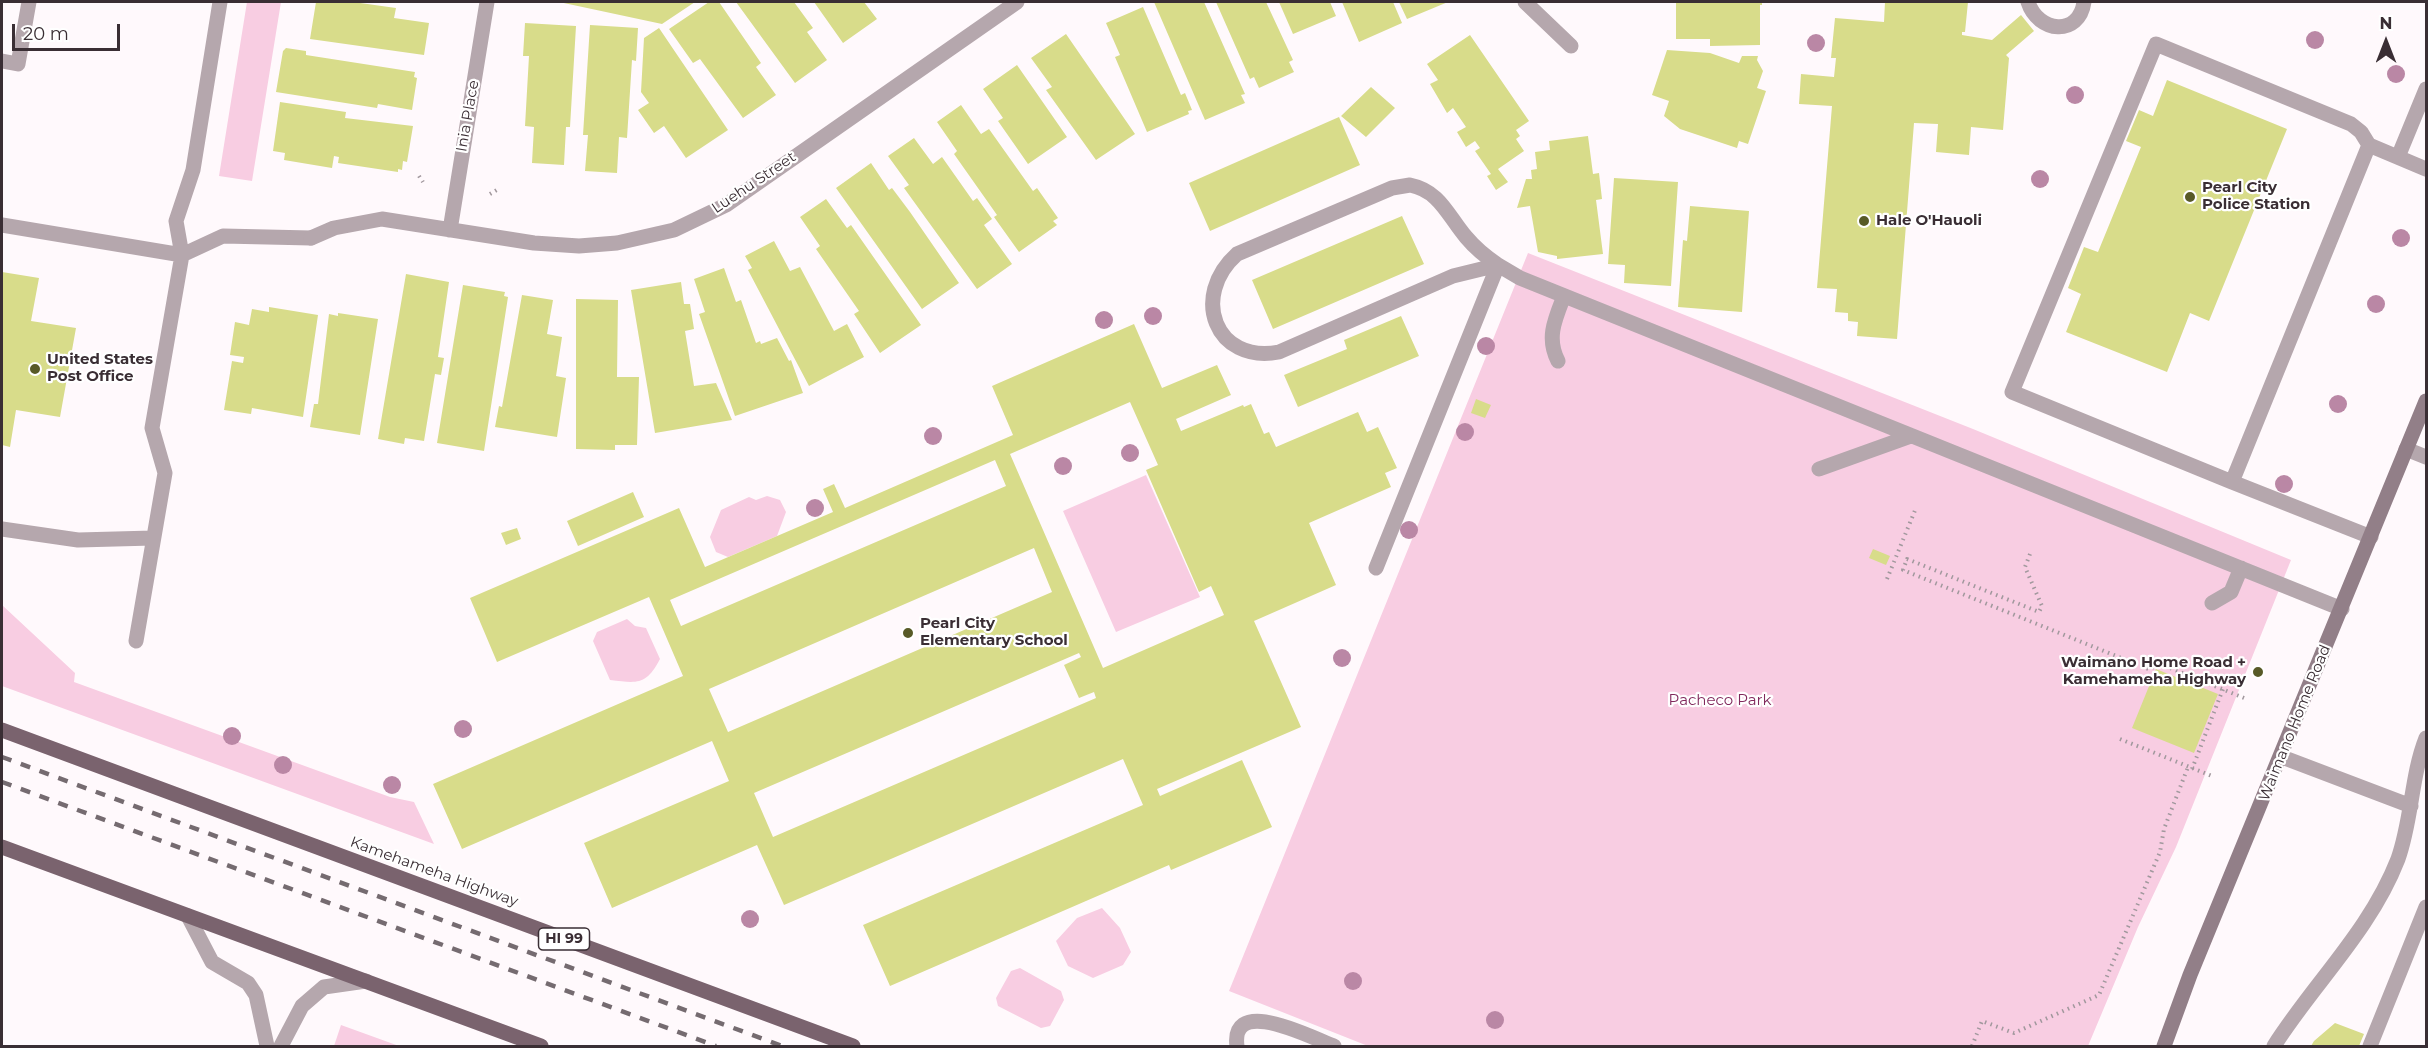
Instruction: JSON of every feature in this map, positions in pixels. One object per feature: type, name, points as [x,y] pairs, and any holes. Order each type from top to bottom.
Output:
[{"type":"main road","name":"Waimano Home Road","points":[[2164,1047],[2190,975],[2282,757],[2427,401]]},
{"type":"main road","name":"Kamehameha Highway","points":[[2,730],[853,1047]]},
{"type":"main road","points":[[2,847],[541,1047]]},
{"type":"street","points":[[2,61],[18,64],[29,2]]},
{"type":"street","points":[[136,641],[165,473],[152,428],[182,255],[176,221],[193,171],[220,2]]},
{"type":"street","name":"Inia Place","points":[[450,230],[488,2]]},
{"type":"street","name":"Luehu Street","points":[[182,255],[223,236],[311,238],[345,225],[382,219],[534,243],[579,246],[617,243],[674,230],[726,205],[1017,2]]},
{"type":"street","points":[[1524,2],[1572,46]]},
{"type":"street","points":[[2028,2],[2033,14],[2042,23],[2053,27],[2066,26],[2076,19],[2084,2]]},
{"type":"street","points":[[2371,537],[2012,392],[2156,44],[2351,124],[2361,132],[2369,145],[2427,169]]},
{"type":"street","points":[[2398,157],[2427,88]]},
{"type":"street","points":[[2232,482],[2369,145]]},
{"type":"street","points":[[1498,266],[1453,276],[1270,353],[1253,353],[1237,346],[1224,335],[1216,322],[1212,306],[1213,289],[1219,274],[1237,254],[1392,188],[1410,185],[1424,188],[1435,196],[1478,250],[1498,266],[1520,278],[2342,609]]},
{"type":"street","points":[[2,225],[182,255]]},
{"type":"street","points":[[1376,568],[1498,266]]},
{"type":"street","points":[[1558,361],[1551,349],[1552,328],[1564,296]]},
{"type":"street","points":[[1819,469],[1911,436]]},
{"type":"street","points":[[2406,449],[2427,457]]},
{"type":"street","points":[[2,529],[78,540],[153,538]]},
{"type":"street","points":[[2212,603],[2231,592],[2241,568]]},
{"type":"street","points":[[2274,1047],[2315,987],[2345,953],[2365,922],[2398,858],[2427,738]]},
{"type":"street","points":[[2282,757],[2412,806]]},
{"type":"street","points":[[2370,1047],[2427,908]]},
{"type":"street","points":[[188,916],[212,962],[248,983],[256,994],[267,1047]]},
{"type":"street","points":[[281,1047],[302,1006],[324,987],[366,981]]},
{"type":"street","points":[[1237,1047],[1239,1033],[1245,1024],[1254,1020],[1278,1024],[1334,1047]]},
{"type":"path","points":[[419,176],[423,182]]},
{"type":"path","points":[[490,194],[500,188]]},
{"type":"path","points":[[1887,579],[1916,508]]},
{"type":"path","points":[[1897,555],[2039,612],[2042,606],[2025,567],[2030,554]]},
{"type":"path","points":[[1907,559],[1903,570],[2151,670],[2155,662],[2244,698]]},
{"type":"path","points":[[1972,1047],[1982,1021],[2014,1033],[2099,995],[2160,852],[2164,829],[2223,689]]},
{"type":"path","points":[[2120,739],[2212,776]]},
{"type":"green space","points":[[247,2],[281,2],[252,181],[219,176]]},
{"type":"green space","name":"Pacheco Park","points":[[1528,253],[1973,429],[2291,560],[2176,847],[2138,927],[2088,1046],[1368,1046],[1229,991]]},
{"type":"green space","points":[[1146,475],[1200,597],[1116,632],[1063,511]]},
{"type":"green space","points":[[767,496],[780,500],[786,512],[777,536],[728,557],[716,552],[710,537],[721,510],[749,497],[756,500]]},
{"type":"green space","points":[[2,605],[75,673],[74,682],[390,797],[414,802],[434,844],[2,686]]},
{"type":"green space","points":[[627,619],[635,626],[646,628],[660,659],[650,674],[634,682],[610,680],[593,641],[597,632]]},
{"type":"green space","points":[[1102,908],[1120,928],[1131,952],[1123,965],[1093,978],[1068,966],[1056,941],[1077,918]]},
{"type":"green space","points":[[1020,968],[1061,991],[1064,1000],[1050,1026],[1041,1028],[998,1006],[996,998],[1011,971]]},
{"type":"green space","points":[[341,1025],[399,1046],[334,1046]]},
{"type":"building","points":[[316,2],[353,2],[396,8],[394,18],[429,23],[424,55],[310,39]]},
{"type":"building","points":[[559,2],[695,2],[662,24]]},
{"type":"building","points":[[709,2],[719,2],[761,63],[756,67],[776,95],[743,118],[700,59],[693,63],[669,29]]},
{"type":"building","points":[[736,2],[794,2],[813,28],[807,32],[827,60],[795,83]]},
{"type":"building","points":[[814,2],[864,2],[877,19],[843,43]]},
{"type":"building","points":[[1154,2],[1204,2],[1245,94],[1241,95],[1245,103],[1205,120]]},
{"type":"building","points":[[1216,2],[1266,2],[1293,60],[1289,62],[1294,72],[1259,88],[1254,77],[1250,79]]},
{"type":"building","points":[[1279,2],[1330,2],[1336,16],[1293,34]]},
{"type":"building","points":[[1342,2],[1393,2],[1402,23],[1359,42]]},
{"type":"building","points":[[1399,2],[1448,2],[1407,19]]},
{"type":"building","points":[[1676,2],[1762,2],[1760,5],[1760,45],[1710,46],[1710,39],[1676,39]]},
{"type":"building","name":"Hale O'Hauoli","points":[[1885,2],[1968,2],[1965,32],[1962,32],[1962,35],[1992,40],[2021,15],[2034,31],[2006,55],[2009,58],[2003,130],[1971,127],[1969,155],[1936,152],[1938,124],[1914,123],[1897,339],[1857,336],[1858,322],[1848,321],[1848,313],[1835,312],[1837,289],[1817,288],[1832,106],[1799,104],[1801,74],[1834,77],[1836,58],[1831,58],[1835,18],[1884,22]]},
{"type":"building","points":[[1143,7],[1181,95],[1185,93],[1192,110],[1188,111],[1189,114],[1147,132],[1115,57],[1120,55],[1106,23]]},
{"type":"building","points":[[525,23],[576,26],[570,127],[566,127],[564,165],[532,163],[534,127],[525,126],[529,56],[523,56]]},
{"type":"building","points":[[590,25],[638,28],[636,61],[632,60],[627,138],[619,137],[617,173],[585,171],[588,135],[583,135]]},
{"type":"building","points":[[659,28],[728,130],[686,158],[664,126],[654,133],[638,110],[649,103],[641,92],[644,38]]},
{"type":"building","points":[[1066,34],[1135,134],[1096,160],[1046,90],[1052,87],[1031,58]]},
{"type":"building","points":[[1470,35],[1529,121],[1516,130],[1520,136],[1516,139],[1524,151],[1498,169],[1508,182],[1496,190],[1487,176],[1491,174],[1475,151],[1480,148],[1475,141],[1466,147],[1457,132],[1466,127],[1453,108],[1447,113],[1430,84],[1438,80],[1427,64]]},
{"type":"building","points":[[286,48],[306,51],[306,55],[415,72],[414,77],[417,78],[412,110],[378,104],[377,108],[276,92],[283,51]]},
{"type":"building","points":[[1667,50],[1710,53],[1739,63],[1742,56],[1758,56],[1757,60],[1763,71],[1757,88],[1766,91],[1748,144],[1739,141],[1737,148],[1680,129],[1664,116],[1669,101],[1652,95]]},
{"type":"building","points":[[1017,65],[1067,137],[1028,164],[998,121],[1003,118],[983,89]]},
{"type":"building","name":"Pearl City Police Station","points":[[2167,80],[2287,129],[2209,321],[2190,313],[2167,372],[2066,332],[2081,294],[2068,288],[2084,247],[2098,252],[2141,147],[2126,141],[2139,110],[2153,116]]},
{"type":"building","points":[[1371,87],[1395,108],[1366,137],[1341,116]]},
{"type":"building","points":[[280,102],[346,112],[345,118],[413,126],[407,162],[403,161],[402,170],[398,169],[398,172],[338,163],[339,157],[334,156],[332,168],[284,160],[285,153],[273,151]]},
{"type":"building","points":[[961,105],[981,134],[989,129],[1033,191],[1037,188],[1058,218],[1053,221],[1057,225],[1019,252],[994,217],[997,215],[954,154],[957,151],[937,122]]},
{"type":"building","points":[[1339,117],[1360,165],[1210,231],[1189,183]]},
{"type":"building","points":[[1588,136],[1593,174],[1599,173],[1602,199],[1596,200],[1603,254],[1557,259],[1557,256],[1538,252],[1530,206],[1517,208],[1526,179],[1532,179],[1531,170],[1537,169],[1535,152],[1550,150],[1549,141]]},
{"type":"building","points":[[914,138],[933,164],[942,157],[973,201],[977,198],[992,219],[984,225],[1012,264],[977,289],[904,188],[909,185],[888,156]]},
{"type":"building","points":[[871,163],[889,190],[892,188],[910,212],[959,283],[922,309],[836,188]]},
{"type":"building","points":[[1614,178],[1678,182],[1671,286],[1624,283],[1625,265],[1608,264]]},
{"type":"building","points":[[826,199],[847,228],[851,225],[921,325],[880,353],[854,314],[859,311],[816,249],[820,246],[800,217]]},
{"type":"building","points":[[1690,206],[1749,211],[1742,312],[1678,307],[1683,240],[1687,241]]},
{"type":"building","points":[[1402,216],[1424,264],[1273,329],[1252,280]]},
{"type":"building","points":[[774,241],[790,271],[800,267],[834,331],[847,324],[864,357],[809,386],[748,270],[752,268],[745,256]]},
{"type":"building","points":[[724,268],[736,302],[741,300],[756,343],[760,341],[761,344],[777,338],[789,361],[791,360],[803,393],[735,416],[699,314],[705,312],[694,279]]},
{"type":"building","name":"United States Post Office","points":[[2,272],[39,278],[31,321],[76,328],[60,417],[16,410],[10,447],[2,445]]},
{"type":"building","points":[[406,274],[449,282],[438,357],[444,358],[441,375],[435,374],[424,441],[405,438],[404,444],[378,439]]},
{"type":"building","points":[[681,282],[684,304],[690,304],[694,329],[685,331],[694,386],[716,383],[732,420],[655,433],[631,290]]},
{"type":"building","points":[[463,285],[505,292],[504,296],[508,297],[484,451],[437,443]]},
{"type":"building","points":[[522,295],[553,300],[547,334],[562,337],[556,376],[566,378],[557,437],[495,427],[499,406],[502,407]]},
{"type":"building","points":[[576,299],[618,300],[617,377],[639,377],[637,445],[615,445],[615,450],[576,449]]},
{"type":"building","points":[[269,307],[318,315],[303,417],[252,408],[251,414],[224,410],[232,361],[243,363],[244,357],[230,355],[235,322],[249,325],[252,309],[269,312]]},
{"type":"building","points":[[338,313],[378,319],[360,435],[310,427],[314,404],[318,404],[329,314],[338,316]]},
{"type":"building","points":[[1401,316],[1419,356],[1298,407],[1284,375],[1347,349],[1344,340]]},
{"type":"building","points":[[1134,324],[1162,388],[1217,365],[1231,395],[1176,419],[1181,431],[1243,405],[1244,407],[1251,404],[1264,434],[1269,432],[1276,447],[1358,412],[1367,432],[1378,427],[1397,468],[1385,473],[1391,487],[1309,523],[1336,585],[1254,621],[1301,727],[1157,789],[1160,796],[1242,760],[1272,827],[1171,870],[1169,865],[890,986],[863,925],[1143,805],[1123,759],[784,905],[757,845],[612,908],[584,843],[729,781],[712,741],[462,849],[433,784],[683,676],[649,597],[497,662],[470,598],[679,508],[705,567],[833,512],[823,489],[834,484],[845,508],[1013,435],[992,386]],"holes":[[[1130,402],[1158,465],[1146,470],[1199,592],[1211,586],[1224,615],[1103,668],[1010,454]],[[995,460],[1006,486],[681,626],[670,600]],[[1034,548],[1052,592],[728,732],[709,689]],[[1079,653],[1081,657],[1064,665],[1079,698],[1094,692],[1096,698],[773,837],[754,793]]]},
{"type":"building","points":[[1476,399],[1491,405],[1485,418],[1471,413]]},
{"type":"building","points":[[633,492],[644,517],[578,546],[567,521]]},
{"type":"building","points":[[517,528],[521,539],[506,545],[501,533]]},
{"type":"building","points":[[1873,549],[1890,556],[1886,565],[1869,558]]},
{"type":"building","points":[[2156,669],[2218,694],[2194,753],[2132,728]]},
{"type":"building","points":[[2335,1023],[2364,1034],[2359,1046],[2311,1046],[2314,1041]]},
{"type":"railway","points":[[2,757],[782,1046]]},
{"type":"railway","points":[[2,782],[716,1046]]},
{"type":"place","name":"Pearl City Police Station","points":[[2190,197]]},
{"type":"place","name":"Hale O'Hauoli","points":[[1864,221]]},
{"type":"place","name":"United States Post Office","points":[[35,369]]},
{"type":"place","name":"Pearl City Elementary School","points":[[908,633]]},
{"type":"place","name":"Waimano Home Road + Kamehameha Highway","points":[[2258,672]]}]
